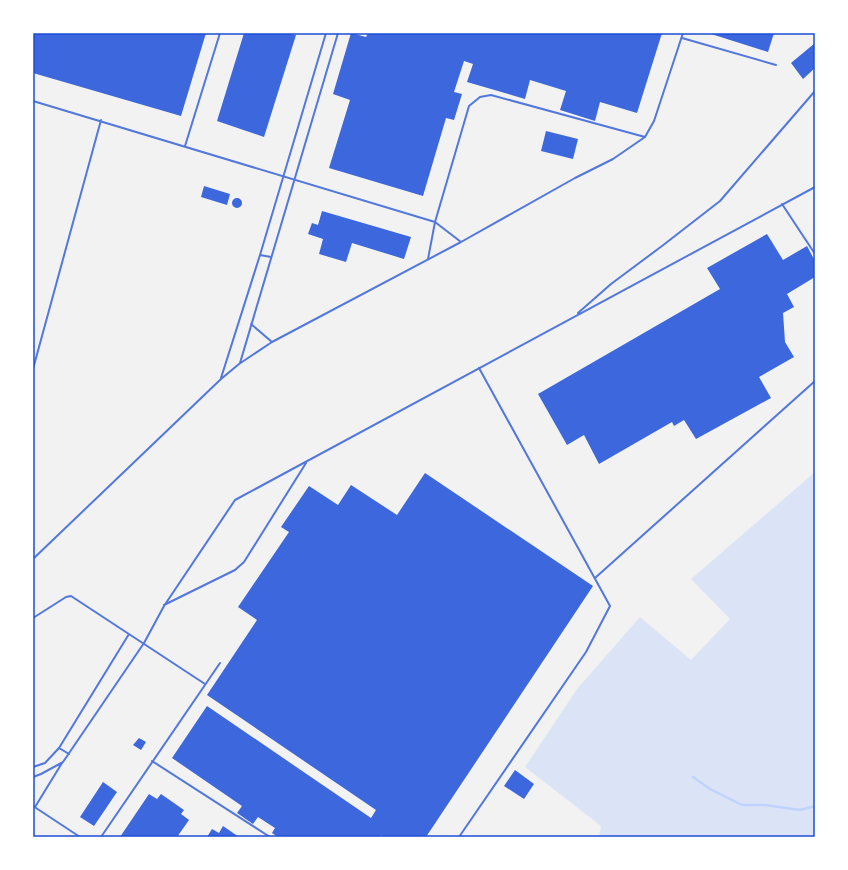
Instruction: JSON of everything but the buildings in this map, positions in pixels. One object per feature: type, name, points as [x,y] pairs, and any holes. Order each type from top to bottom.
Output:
[{"type":"lane","points":[[185,146],[220,33]]},
{"type":"lane","points":[[221,379],[284,176],[326,33]]},
{"type":"lane","points":[[239,364],[338,33]]},
{"type":"lane","points":[[33,559],[221,379],[239,364],[272,342],[461,242],[575,178],[613,159],[645,137],[654,122],[683,33]]},
{"type":"lane","points":[[682,38],[776,65]]},
{"type":"lane","points":[[575,316],[611,284],[720,201],[815,91]]},
{"type":"lane","points":[[428,259],[435,222],[469,106],[480,96],[491,95],[645,137]]},
{"type":"lane","points":[[33,101],[294,178],[435,222],[461,242]]},
{"type":"lane","points":[[33,369],[101,120]]},
{"type":"lane","points":[[80,837],[34,806],[144,643],[164,606],[235,500],[815,187]]},
{"type":"lane","points":[[782,204],[815,254]]},
{"type":"lane","points":[[260,255],[271,257]]},
{"type":"lane","points":[[251,324],[272,342]]},
{"type":"lane","points":[[459,837],[586,652],[610,606],[479,368]]},
{"type":"lane","points":[[595,578],[815,381]]},
{"type":"lane","points":[[164,606],[235,570],[244,562],[306,462]]},
{"type":"lane","points":[[33,618],[66,597],[71,596],[205,684]]},
{"type":"lane","points":[[33,767],[45,763],[59,748],[129,634]]},
{"type":"lane","points":[[101,837],[220,663]]},
{"type":"lane","points":[[59,748],[69,754]]},
{"type":"lane","points":[[152,761],[270,837]]},
{"type":"lane","points":[[33,776],[42,774],[63,762]]},
{"type":"shaded area","points":[[815,472],[815,837],[599,837],[601,826],[525,767],[577,689],[640,617],[691,660],[730,619],[691,579]]},
{"type":"waterway","points":[[693,777],[710,789],[742,805],[765,805],[800,810],[815,806]]}]
